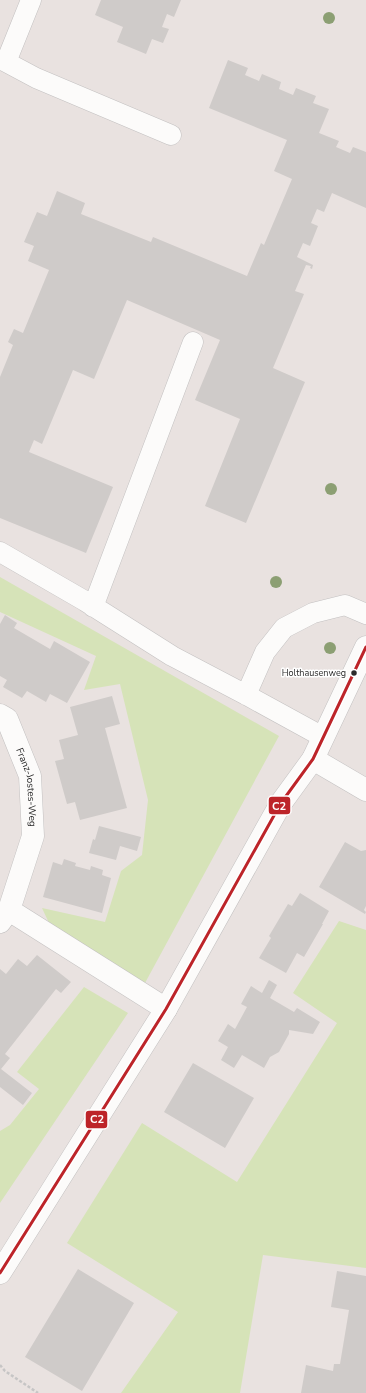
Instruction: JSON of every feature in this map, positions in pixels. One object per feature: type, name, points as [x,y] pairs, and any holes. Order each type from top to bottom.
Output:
[{"type":"street","points":[[0,1273],[166,1009],[281,803],[313,759],[366,647]]},
{"type":"street","name":"Franz-Jostes-Weg","points":[[0,715],[7,719],[30,776],[33,836],[4,916],[166,1009]]},
{"type":"street","points":[[313,759],[366,790]]},
{"type":"lane","points":[[31,0],[6,62],[36,78],[171,135]]},
{"type":"lane","points":[[93,607],[193,342]]},
{"type":"lane","points":[[0,552],[172,656],[323,737]]},
{"type":"lane","points":[[246,695],[264,652],[284,628],[312,613],[345,605],[366,614]]},
{"type":"path","points":[[0,1365],[5,1371],[38,1393]]},
{"type":"green space","points":[[0,577],[279,736],[145,983],[49,923],[42,908],[105,922],[121,871],[142,855],[148,800],[120,684],[84,690],[96,656],[0,612]]},
{"type":"green space","points":[[339,921],[366,930],[366,1268],[263,1255],[240,1393],[121,1393],[178,1312],[67,1243],[142,1123],[237,1182],[337,1023],[293,993]]},
{"type":"green space","points":[[84,987],[128,1013],[0,1203],[0,1131],[10,1125],[39,1089],[17,1072]]},
{"type":"building","points":[[101,0],[181,0],[174,17],[167,14],[162,27],[169,29],[163,43],[152,39],[146,54],[117,42],[123,27],[95,15]]},
{"type":"building","points":[[228,60],[248,68],[245,75],[259,81],[262,74],[281,82],[279,89],[293,95],[296,88],[316,96],[313,103],[329,109],[319,133],[339,141],[336,147],[350,153],[353,147],[366,152],[366,208],[332,193],[324,212],[317,209],[311,223],[318,226],[310,246],[303,243],[297,257],[313,265],[312,269],[310,268],[311,266],[306,265],[295,291],[304,294],[273,368],[305,382],[246,523],[205,506],[240,419],[195,400],[220,340],[127,300],[94,379],[73,370],[42,444],[34,440],[29,452],[113,487],[86,553],[0,518],[0,377],[13,345],[8,342],[14,329],[23,333],[49,270],[28,261],[34,246],[24,242],[37,212],[47,216],[57,191],[85,203],[81,214],[151,242],[153,237],[247,276],[261,243],[264,245],[292,179],[274,171],[287,140],[209,108]]},
{"type":"building","points":[[5,615],[17,623],[14,628],[50,649],[54,641],[90,662],[67,703],[50,694],[46,702],[27,691],[22,698],[3,687],[7,680],[0,676],[0,624]]},
{"type":"building","points":[[112,696],[120,724],[105,728],[127,808],[80,820],[75,802],[67,804],[55,761],[64,759],[59,740],[78,735],[70,707]]},
{"type":"building","points":[[99,826],[141,837],[137,851],[120,846],[116,860],[89,853]]},
{"type":"building","points":[[345,842],[361,851],[366,850],[365,914],[319,887]]},
{"type":"building","points":[[64,859],[76,863],[75,866],[90,870],[91,866],[103,870],[102,875],[111,878],[102,913],[43,897],[53,862],[62,865]]},
{"type":"building","points":[[300,893],[329,911],[304,957],[297,953],[286,973],[259,958],[271,938],[269,936],[288,904],[292,906]]},
{"type":"building","points":[[37,955],[71,982],[61,993],[56,989],[5,1054],[10,1058],[1,1069],[32,1093],[23,1105],[0,1087],[0,969],[6,974],[18,959],[27,966]]},
{"type":"building","points":[[269,980],[277,985],[270,998],[294,1012],[297,1008],[320,1022],[313,1034],[289,1030],[289,1034],[279,1052],[270,1057],[264,1068],[242,1055],[234,1068],[221,1060],[228,1047],[218,1041],[228,1024],[235,1029],[247,1007],[241,1004],[251,986],[262,993]]},
{"type":"building","points":[[193,1063],[254,1098],[225,1148],[164,1112]]},
{"type":"building","points":[[78,1269],[134,1303],[82,1391],[25,1357]]},
{"type":"building","points":[[337,1271],[366,1276],[366,1393],[301,1393],[306,1365],[333,1371],[334,1364],[340,1364],[349,1310],[331,1307]]},
{"type":"transit line","name":"C2","points":[[0,1273],[166,1009],[281,803],[313,759],[366,647]]},
{"type":"place","name":"Holthausenweg","points":[[354,673]]}]
